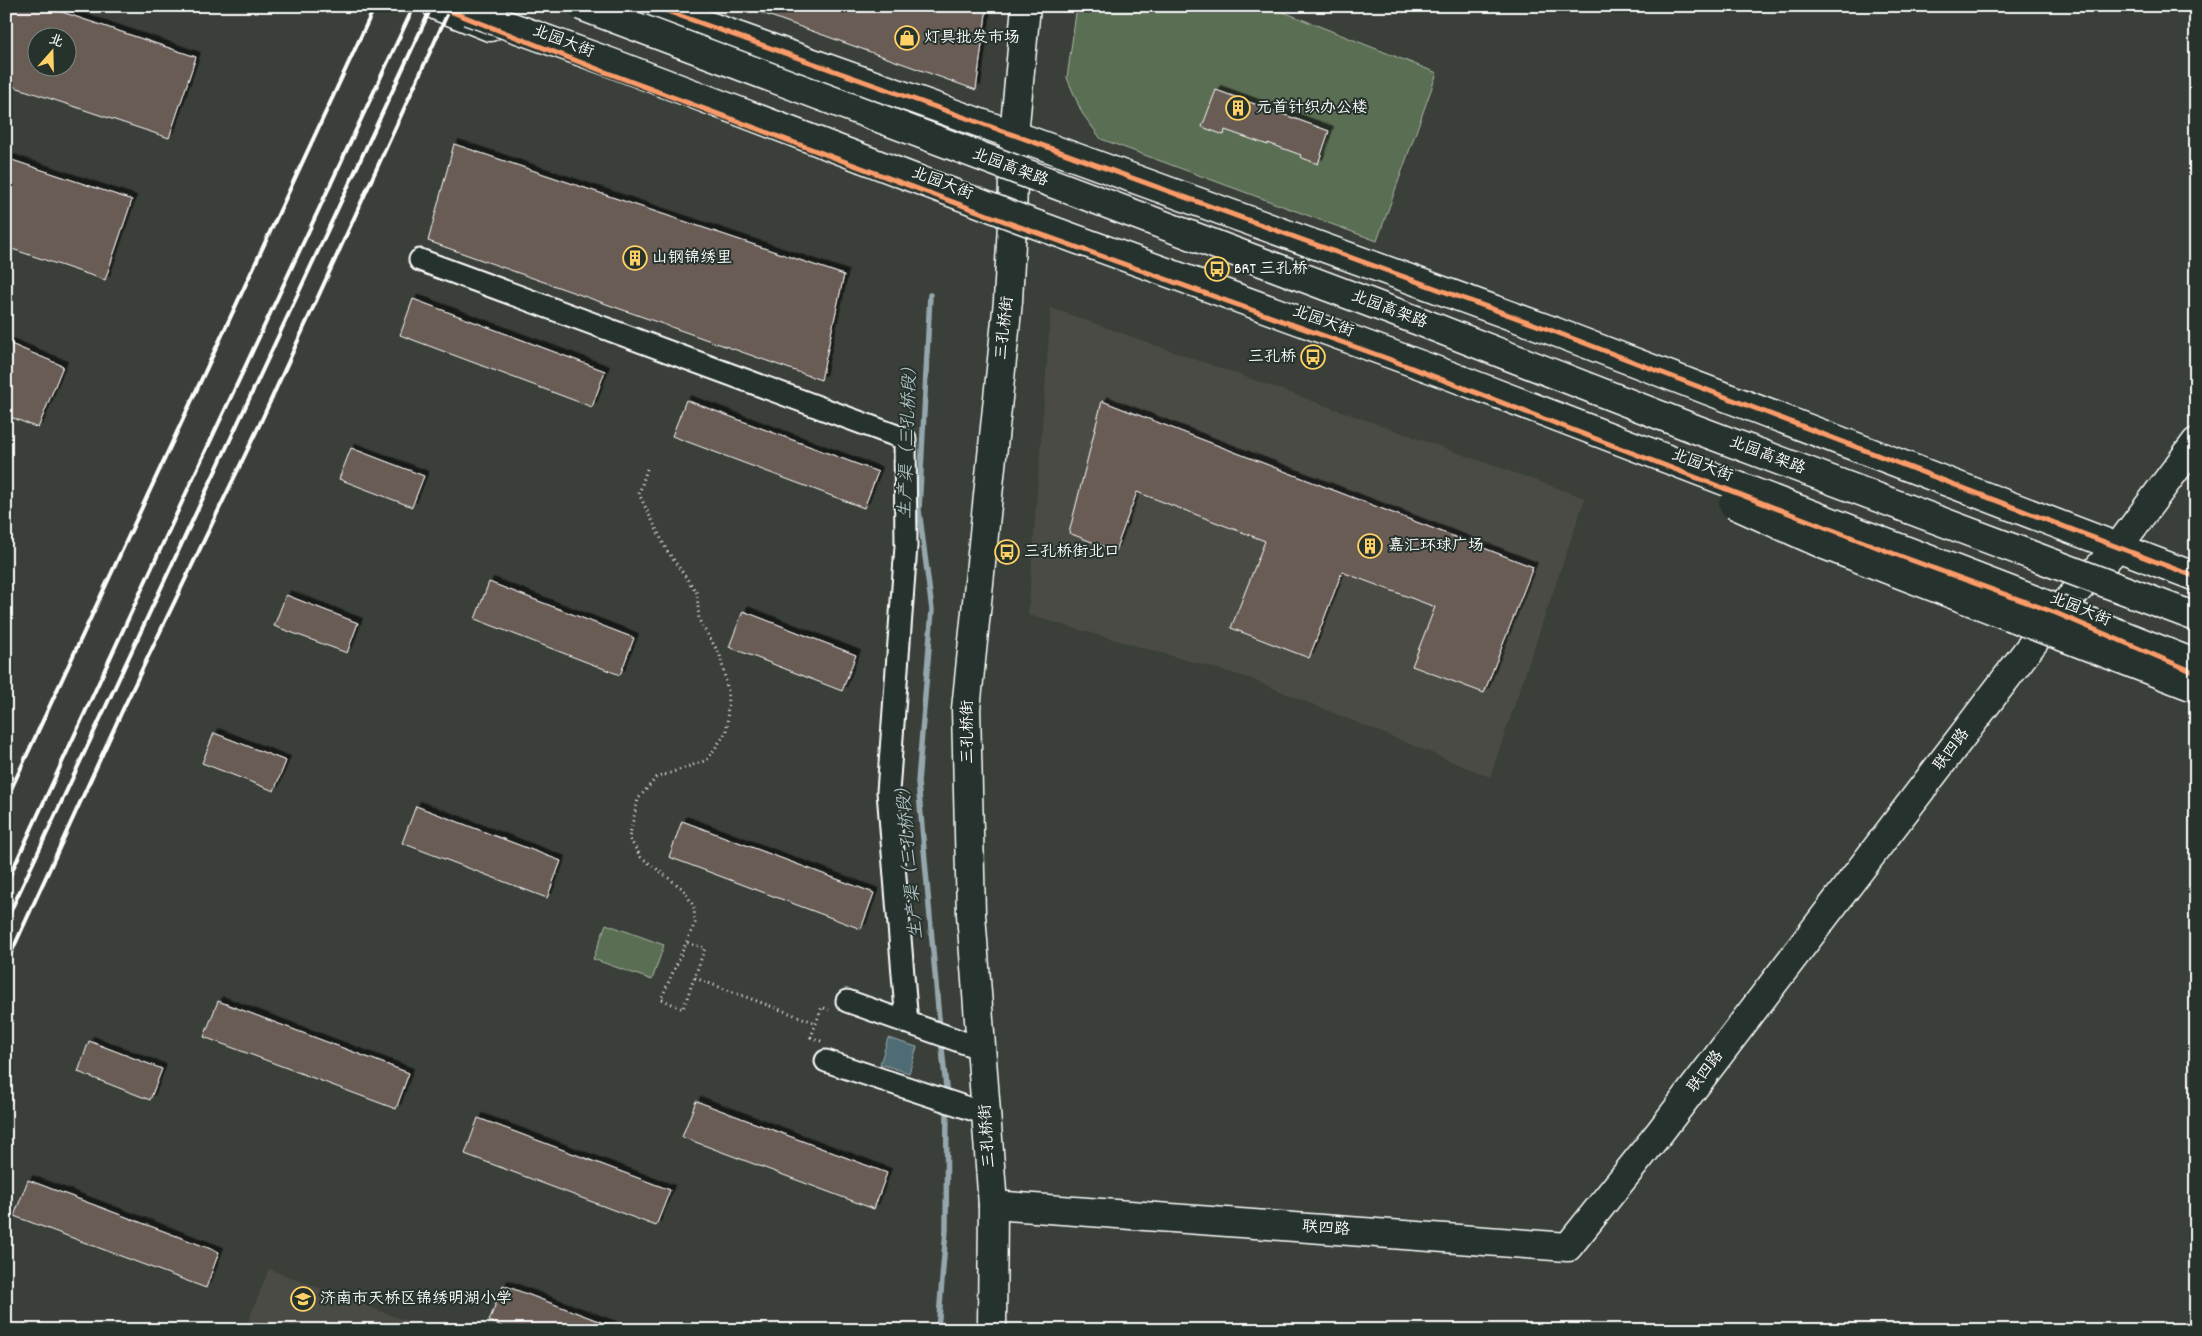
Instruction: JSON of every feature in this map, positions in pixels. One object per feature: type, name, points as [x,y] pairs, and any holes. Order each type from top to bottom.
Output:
[{"type":"main road","name":"北园大街","points":[[437,6],[600,70],[1012,224],[1386,358],[1900,556],[2056,613],[2196,673]]},
{"type":"main road","name":"北园高架路","points":[[581,6],[1416,320],[1690,427],[2196,617]]},
{"type":"main road","points":[[653,6],[1553,331],[2196,577]]},
{"type":"main road","name":"三孔桥街","points":[[992,1330],[993,1204],[972,914],[966,709],[1008,301],[1014,135],[1026,6]]},
{"type":"main road","points":[[468,11],[1031,222],[1451,376],[2027,597],[2196,664]]},
{"type":"main road","points":[[1451,376],[1548,415],[1683,481],[1827,546],[2196,688]]},
{"type":"main road","name":"联四路","points":[[993,1204],[1568,1247],[1660,1132],[2056,613],[2118,547],[2196,442]]},
{"type":"street","points":[[420,260],[904,439],[906,546],[888,792],[907,1022]]},
{"type":"street","points":[[847,1001],[982,1049]]},
{"type":"street","points":[[826,1061],[986,1114]]},
{"type":"path","points":[[647,469],[639,494],[666,549],[698,593],[699,620],[720,655],[728,691],[727,731],[707,760],[656,778],[638,800],[629,838],[641,857],[683,889],[694,907],[695,924],[685,942],[661,999],[683,1009],[705,948],[685,942]]},
{"type":"path","points":[[695,978],[816,1023]]},
{"type":"path","points":[[811,1037],[822,1007]]},
{"type":"shaded area","points":[[1051,308],[1585,498],[1490,777],[1246,677],[1028,615]]},
{"type":"shaded area","name":"济南市天桥区锦绣明湖小学","points":[[269,1269],[430,1330],[245,1330]]},
{"type":"green space","points":[[1077,6],[1277,6],[1276,9],[1437,73],[1377,241],[1101,139],[1082,113],[1067,78]]},
{"type":"green space","points":[[606,924],[664,945],[652,980],[593,959]]},
{"type":"water","points":[[888,1038],[917,1047],[909,1073],[880,1064]]},
{"type":"building","points":[[6,6],[44,6],[196,57],[169,138],[6,84]]},
{"type":"building","name":"灯具批发市场","points":[[749,6],[987,6],[976,90],[748,8]]},
{"type":"building","name":"元首针织办公楼","points":[[1216,90],[1329,131],[1318,164],[1300,157],[1301,155],[1268,143],[1268,145],[1225,130],[1224,135],[1202,127]]},
{"type":"building","name":"山钢锦绣里","points":[[454,144],[844,275],[821,380],[428,241]]},
{"type":"building","points":[[6,158],[132,200],[105,280],[6,247]]},
{"type":"building","points":[[413,299],[605,371],[592,407],[400,335]]},
{"type":"building","points":[[6,342],[63,366],[38,428],[6,415]]},
{"type":"building","points":[[686,400],[878,472],[864,508],[672,436]]},
{"type":"building","name":"嘉汇环球广场","points":[[1102,401],[1533,567],[1484,693],[1412,666],[1435,607],[1342,572],[1309,658],[1231,628],[1265,541],[1137,492],[1115,551],[1069,533]]},
{"type":"building","points":[[351,448],[424,476],[412,507],[339,479]]},
{"type":"building","points":[[489,582],[634,638],[620,675],[475,619]]},
{"type":"building","points":[[286,595],[358,623],[347,653],[274,626]]},
{"type":"building","points":[[743,611],[856,655],[842,691],[729,647]]},
{"type":"building","points":[[214,733],[286,761],[274,791],[202,763]]},
{"type":"building","points":[[416,806],[561,861],[547,898],[402,843]]},
{"type":"building","points":[[682,821],[874,893],[861,929],[669,857]]},
{"type":"building","points":[[218,1001],[409,1073],[396,1109],[204,1037]]},
{"type":"building","points":[[89,1041],[162,1069],[150,1100],[78,1072]]},
{"type":"building","points":[[696,1101],[887,1173],[874,1209],[682,1137]]},
{"type":"building","points":[[478,1118],[670,1190],[656,1226],[465,1154]]},
{"type":"building","points":[[28,1180],[219,1252],[206,1288],[14,1216]]},
{"type":"building","points":[[503,1285],[617,1328],[616,1330],[511,1330],[489,1321]]},
{"type":"waterway","name":"生产渠（三孔桥段）","points":[[930,295],[919,510],[932,610],[918,782],[940,1030]]},
{"type":"waterway","name":"生产渠（三孔桥段）","points":[[941,1039],[947,1097]]},
{"type":"waterway","name":"生产渠（三孔桥段）","points":[[938,1330],[946,1230],[947,1106]]},
{"type":"railway","points":[[6,800],[375,6]]},
{"type":"railway","points":[[6,884],[414,6]]},
{"type":"railway","points":[[6,921],[432,6]]},
{"type":"railway","points":[[6,964],[123,709],[258,428],[451,6]]},
{"type":"cycle path","points":[[437,6],[600,70],[1012,224],[1386,358],[1900,556],[2056,613],[2196,673]]},
{"type":"cycle path","points":[[653,6],[1553,331],[2196,577]]},
{"type":"place","name":"灯具批发市场","points":[[907,38]]},
{"type":"place","name":"元首针织办公楼","points":[[1238,108]]},
{"type":"place","name":"山钢锦绣里","points":[[635,258]]},
{"type":"place","name":"BRT 三孔桥","points":[[1217,269]]},
{"type":"place","name":"三孔桥","points":[[1313,357]]},
{"type":"place","name":"嘉汇环球广场","points":[[1370,546]]},
{"type":"place","name":"三孔桥街北口","points":[[1007,552]]},
{"type":"place","name":"济南市天桥区锦绣明湖小学","points":[[303,1299]]}]
